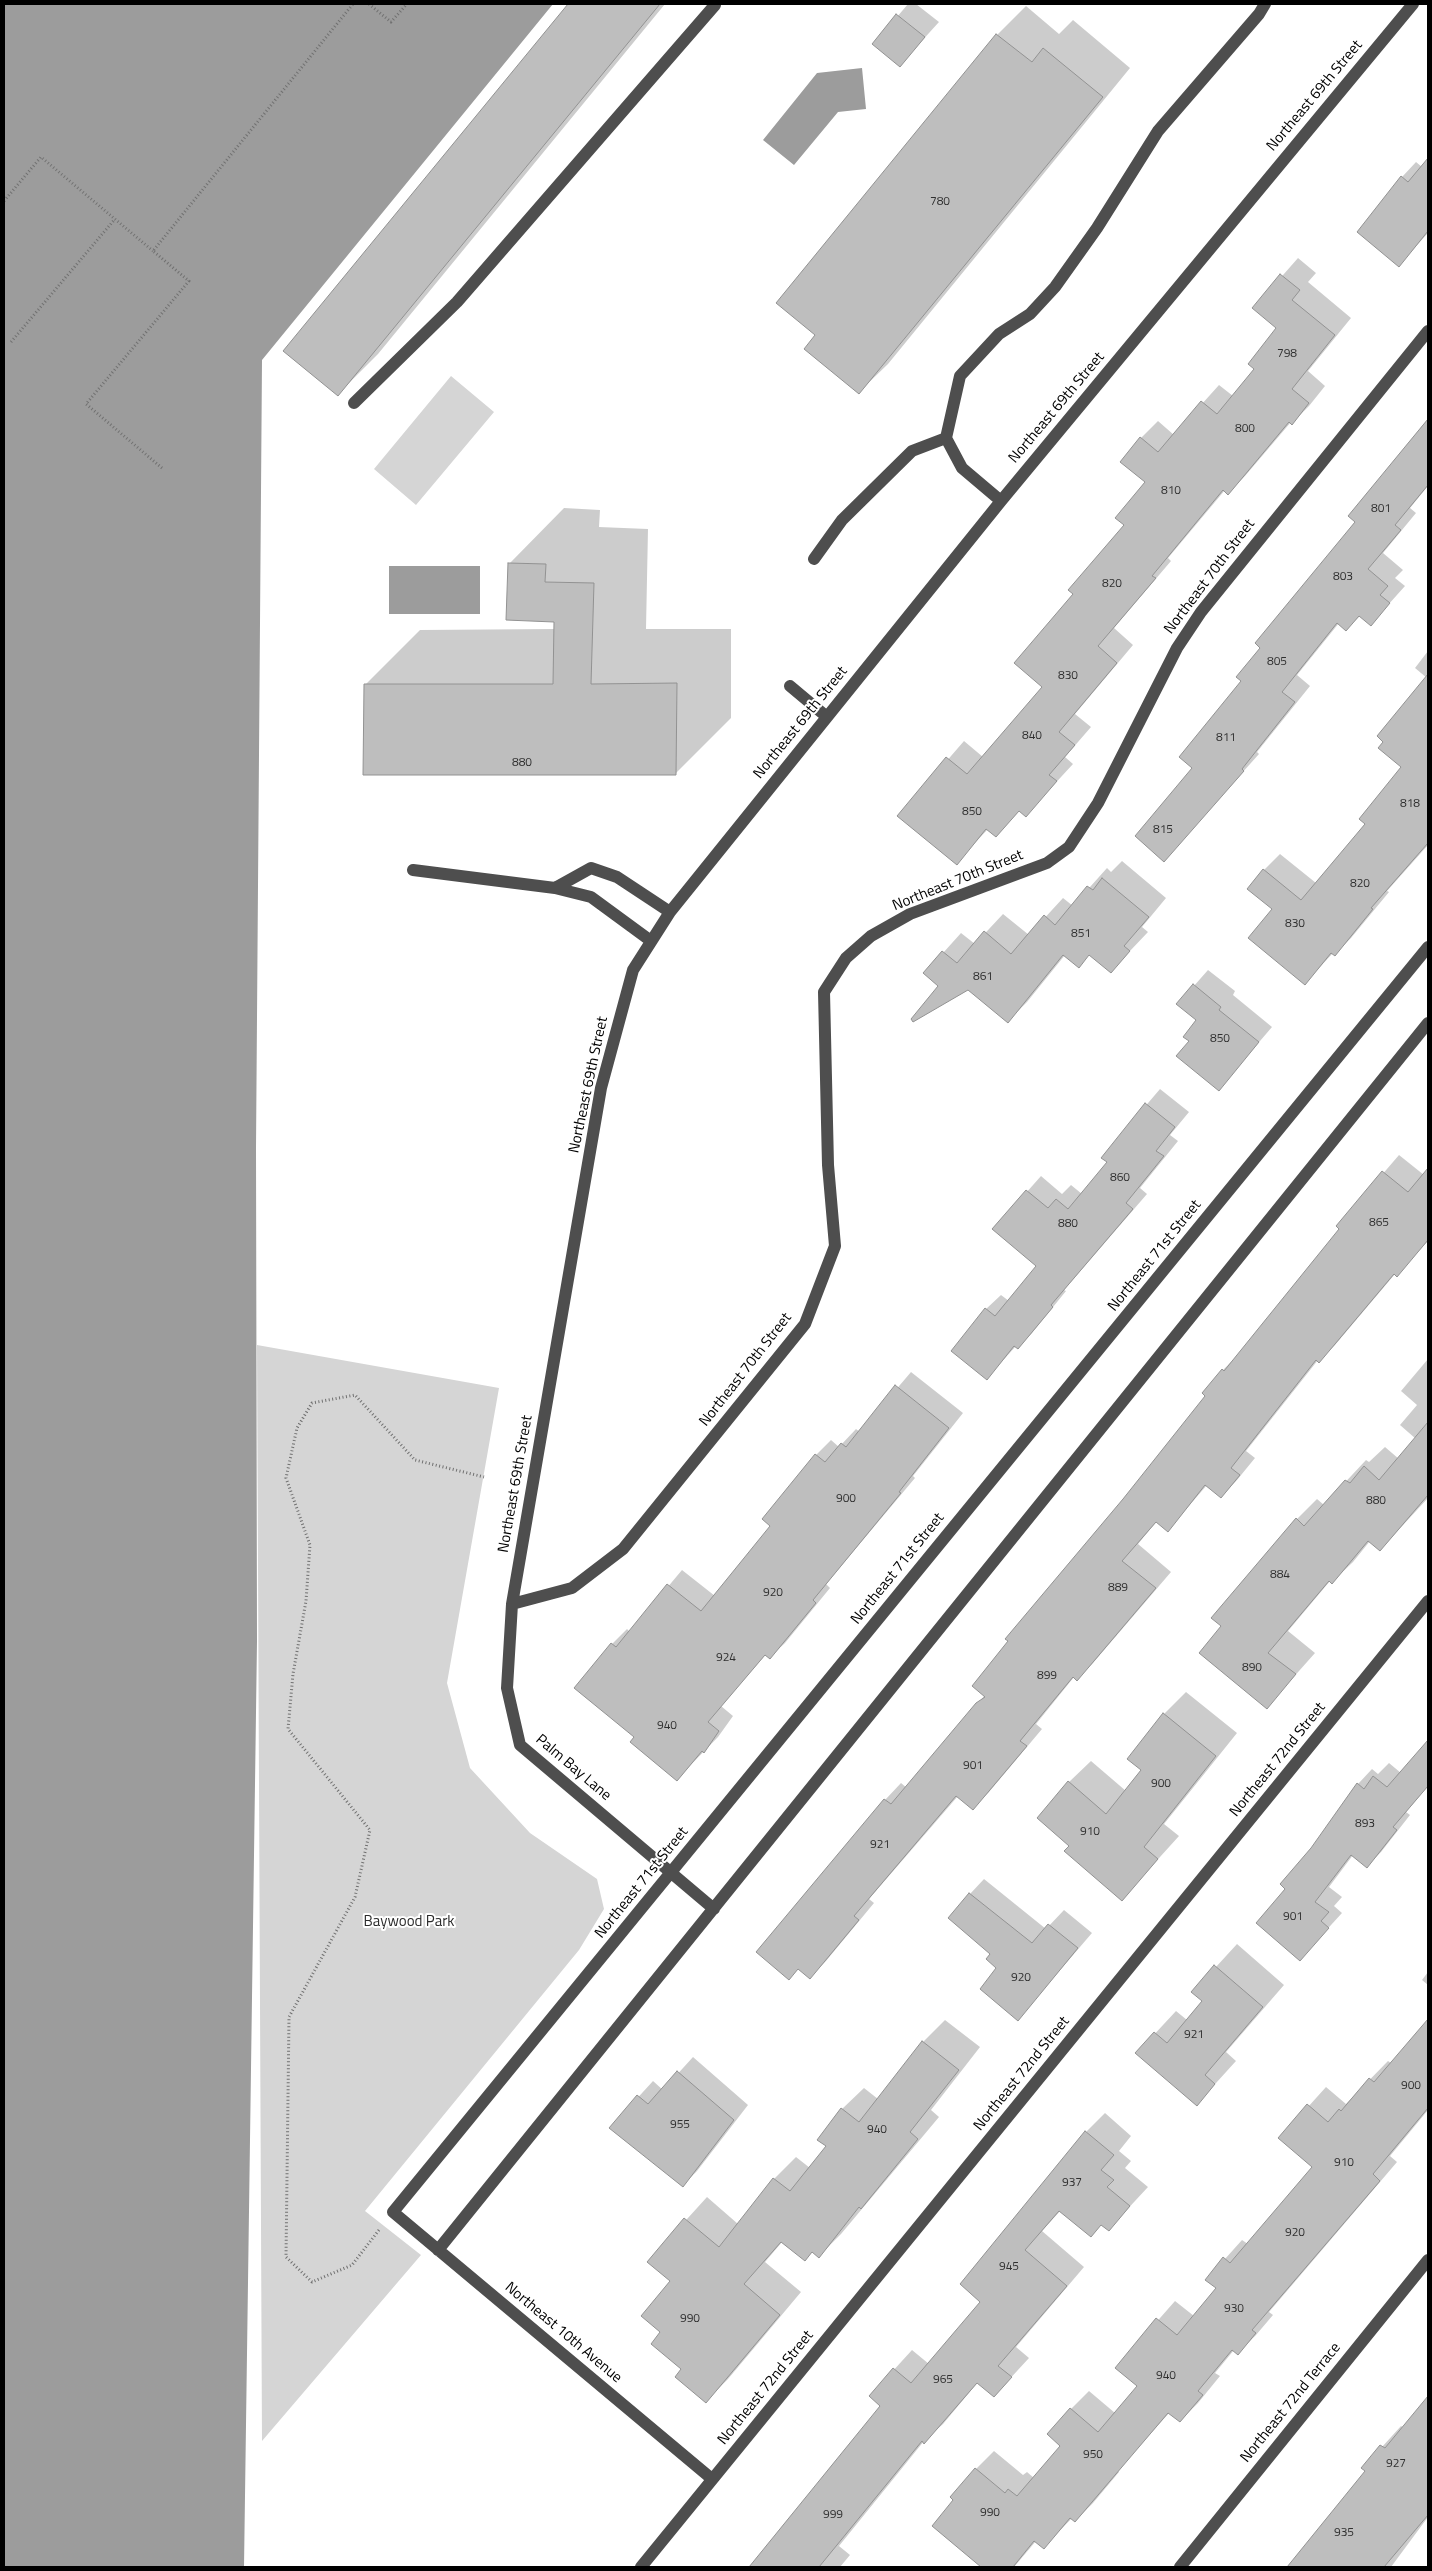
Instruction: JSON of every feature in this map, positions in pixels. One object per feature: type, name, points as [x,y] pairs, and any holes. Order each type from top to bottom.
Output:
[{"type":"street","points":[[354,404],[457,302],[715,4]]},
{"type":"street","points":[[1001,501],[962,468],[946,438],[960,376],[998,334],[1030,314],[1055,287],[1097,228],[1158,131],[1265,4]]},
{"type":"street","name":"Northeast 69th Street","points":[[512,1604],[601,1088],[632,970],[670,912],[1001,501],[1413,4]]},
{"type":"street","name":"Northeast 70th Street","points":[[512,1604],[572,1588],[623,1549],[805,1324],[835,1246],[828,1165],[824,992],[846,958],[872,936],[910,914],[1046,863],[1069,847],[1098,803],[1176,648],[1201,612],[1428,331]]},
{"type":"street","points":[[814,559],[842,520],[912,451],[946,438]]},
{"type":"street","points":[[790,686],[827,717]]},
{"type":"street","points":[[555,888],[591,868],[618,877],[670,912]]},
{"type":"street","points":[[413,870],[555,888],[588,896],[651,940]]},
{"type":"street","name":"Northeast 71st Street","points":[[393,2212],[1428,947]]},
{"type":"street","points":[[438,2250],[1428,1023]]},
{"type":"street","name":"Northeast 72nd Street","points":[[641,2567],[1428,1601]]},
{"type":"street","name":"Palm Bay Lane","points":[[512,1604],[507,1688],[520,1745],[714,1909]]},
{"type":"street","name":"Northeast 10th Avenue","points":[[393,2212],[712,2479]]},
{"type":"street","name":"Northeast 72nd Terrace","points":[[1180,2567],[1428,2260]]},
{"type":"path","points":[[153,251],[353,4]]},
{"type":"path","points":[[369,4],[391,22],[407,4]]},
{"type":"path","points":[[4,201],[41,157],[189,281],[86,404],[162,468]]},
{"type":"path","points":[[11,342],[115,219]]},
{"type":"path","points":[[393,2212],[352,2265],[312,2282],[286,2257],[289,2017],[355,1897],[370,1830],[288,1729],[293,1674],[306,1601],[310,1545],[286,1478],[297,1428],[312,1403],[355,1394],[415,1460],[484,1477]]},
{"type":"green space","points":[[451,376],[494,412],[416,505],[374,469]]},
{"type":"green space","name":"Baywood Park","points":[[257,1345],[499,1388],[447,1683],[470,1768],[530,1833],[597,1879],[604,1909],[579,1950],[365,2211],[421,2255],[262,2441]]},
{"type":"shaded area","points":[[4,4],[553,4],[262,360],[256,1148],[257,1641],[244,2567],[4,2567]]},
{"type":"shaded area","points":[[862,68],[866,109],[838,112],[794,165],[763,140],[817,73]]},
{"type":"shaded area","points":[[389,566],[480,566],[480,614],[389,614]]},
{"type":"building","points":[[568,4],[660,4],[338,396],[283,351]]},
{"type":"building","points":[[896,14],[925,37],[900,67],[872,44]]},
{"type":"building","points":[[996,34],[1032,62],[1043,48],[1103,97],[859,394],[804,349],[815,335],[776,303]]},
{"type":"building","points":[[1428,158],[1428,231],[1399,267],[1357,232],[1401,176],[1408,182]]},
{"type":"building","points":[[1280,274],[1300,290],[1292,300],[1335,335],[1292,389],[1309,403],[1292,425],[1289,422],[1228,495],[1223,490],[1152,576],[1156,578],[1098,646],[1117,663],[1059,732],[1075,745],[1049,775],[1057,781],[1026,817],[1019,811],[996,837],[986,829],[957,865],[897,816],[946,757],[967,774],[1042,687],[1014,663],[1073,594],[1068,590],[1124,525],[1115,518],[1145,482],[1120,462],[1140,437],[1158,452],[1201,401],[1217,414],[1254,369],[1248,364],[1276,328],[1252,308]]},
{"type":"building","points":[[1428,419],[1428,485],[1395,525],[1401,530],[1368,569],[1388,586],[1380,595],[1390,603],[1371,626],[1359,616],[1346,631],[1337,623],[1282,692],[1295,702],[1242,769],[1244,771],[1164,862],[1135,836],[1192,768],[1179,757],[1241,681],[1236,677],[1260,648],[1255,643],[1355,522],[1348,516]]},
{"type":"building","points":[[508,563],[546,564],[545,582],[594,583],[591,684],[677,683],[676,775],[363,775],[364,684],[553,684],[554,622],[506,620]]},
{"type":"building","points":[[1428,674],[1428,843],[1371,908],[1373,909],[1335,956],[1331,953],[1305,985],[1248,938],[1272,909],[1247,889],[1263,869],[1301,900],[1365,824],[1359,819],[1401,767],[1378,748],[1383,742],[1377,736]]},
{"type":"building","points":[[1102,878],[1149,917],[1124,946],[1130,951],[1111,973],[1089,955],[1079,968],[1063,955],[1008,1023],[968,990],[913,1022],[911,1019],[938,986],[923,973],[942,951],[957,963],[984,931],[1011,954],[1044,915],[1055,925],[1087,886],[1093,890]]},
{"type":"building","points":[[1193,984],[1221,1007],[1219,1010],[1259,1042],[1219,1091],[1176,1056],[1189,1041],[1183,1037],[1196,1020],[1176,1004]]},
{"type":"building","points":[[1145,1103],[1175,1127],[1156,1151],[1164,1156],[1126,1203],[1133,1209],[1051,1305],[1053,1307],[1018,1349],[1014,1346],[987,1380],[951,1351],[985,1308],[995,1316],[1036,1266],[992,1229],[1026,1190],[1048,1208],[1056,1199],[1068,1209],[1107,1162],[1101,1158]]},
{"type":"building","points":[[1428,1168],[1428,1240],[1397,1277],[1394,1274],[1319,1363],[1316,1360],[1231,1468],[1240,1475],[1221,1498],[1205,1485],[1168,1532],[1156,1522],[1122,1561],[1156,1588],[1077,1681],[1073,1677],[1020,1741],[1027,1746],[973,1810],[956,1796],[854,1916],[859,1920],[810,1979],[798,1969],[789,1980],[756,1952],[884,1799],[891,1804],[976,1703],[985,1697],[972,1686],[1008,1641],[1005,1639],[1123,1499],[1205,1396],[1202,1393],[1222,1369],[1224,1371],[1339,1229],[1336,1226],[1382,1171],[1408,1192]]},
{"type":"building","points":[[895,1385],[949,1428],[899,1492],[901,1493],[813,1600],[816,1603],[770,1659],[765,1655],[708,1722],[719,1731],[704,1753],[702,1751],[677,1781],[630,1742],[634,1737],[574,1688],[611,1643],[616,1647],[667,1584],[701,1611],[770,1526],[762,1519],[815,1454],[825,1462],[841,1443],[846,1447]]},
{"type":"building","points":[[1428,1422],[1428,1495],[1380,1551],[1368,1541],[1332,1584],[1329,1581],[1268,1653],[1296,1674],[1267,1709],[1199,1653],[1221,1626],[1211,1618],[1296,1518],[1304,1526],[1345,1480],[1350,1483],[1364,1466],[1379,1480]]},
{"type":"building","points":[[1163,1713],[1216,1756],[1144,1847],[1158,1859],[1122,1901],[1064,1851],[1069,1846],[1037,1818],[1068,1781],[1106,1814],[1141,1770],[1127,1759]]},
{"type":"building","points":[[1428,1740],[1428,1786],[1393,1827],[1397,1830],[1367,1868],[1351,1855],[1315,1902],[1329,1912],[1321,1921],[1329,1928],[1300,1961],[1256,1923],[1285,1889],[1280,1884],[1311,1848],[1357,1783],[1364,1789],[1373,1776],[1387,1787]]},
{"type":"building","points":[[969,1893],[1032,1943],[1048,1924],[1078,1948],[1018,2021],[980,1989],[996,1968],[986,1959],[990,1954],[948,1918]]},
{"type":"building","points":[[1214,1965],[1263,2007],[1205,2075],[1215,2084],[1197,2106],[1135,2053],[1154,2032],[1167,2043],[1202,2001],[1191,1992]]},
{"type":"building","points":[[1428,2019],[1428,2108],[1373,2174],[1380,2181],[1252,2330],[1256,2333],[1238,2355],[1232,2350],[1198,2391],[1203,2395],[1180,2422],[1168,2413],[1075,2522],[1070,2518],[1044,2549],[1034,2541],[1013,2567],[981,2567],[932,2526],[953,2500],[950,2497],[975,2468],[1005,2493],[1008,2489],[1017,2496],[1060,2446],[1047,2434],[1070,2408],[1098,2432],[1137,2386],[1115,2368],[1156,2318],[1177,2335],[1216,2288],[1205,2280],[1223,2257],[1230,2263],[1312,2167],[1278,2138],[1307,2104],[1328,2122],[1339,2109],[1341,2111],[1369,2078],[1374,2082]]},
{"type":"building","points":[[922,2041],[959,2070],[910,2132],[918,2139],[861,2209],[859,2207],[819,2258],[812,2252],[805,2261],[781,2242],[744,2284],[780,2315],[706,2403],[675,2377],[681,2369],[651,2344],[660,2332],[641,2316],[670,2281],[647,2262],[684,2218],[719,2247],[773,2178],[790,2191],[826,2146],[817,2140],[841,2108],[859,2122]]},
{"type":"building","points":[[677,2071],[734,2120],[683,2187],[609,2128],[637,2095],[648,2104]]},
{"type":"building","points":[[1085,2131],[1114,2155],[1101,2170],[1114,2180],[1107,2187],[1130,2206],[1109,2231],[1101,2225],[1091,2237],[1059,2211],[1025,2250],[1067,2286],[998,2366],[1012,2377],[994,2397],[977,2383],[924,2444],[922,2441],[819,2567],[749,2567],[880,2406],[869,2396],[893,2368],[911,2383],[980,2302],[960,2284]]},
{"type":"building","points":[[1428,2396],[1428,2515],[1384,2567],[1287,2567],[1365,2471],[1361,2468],[1380,2445],[1385,2448]]}]
